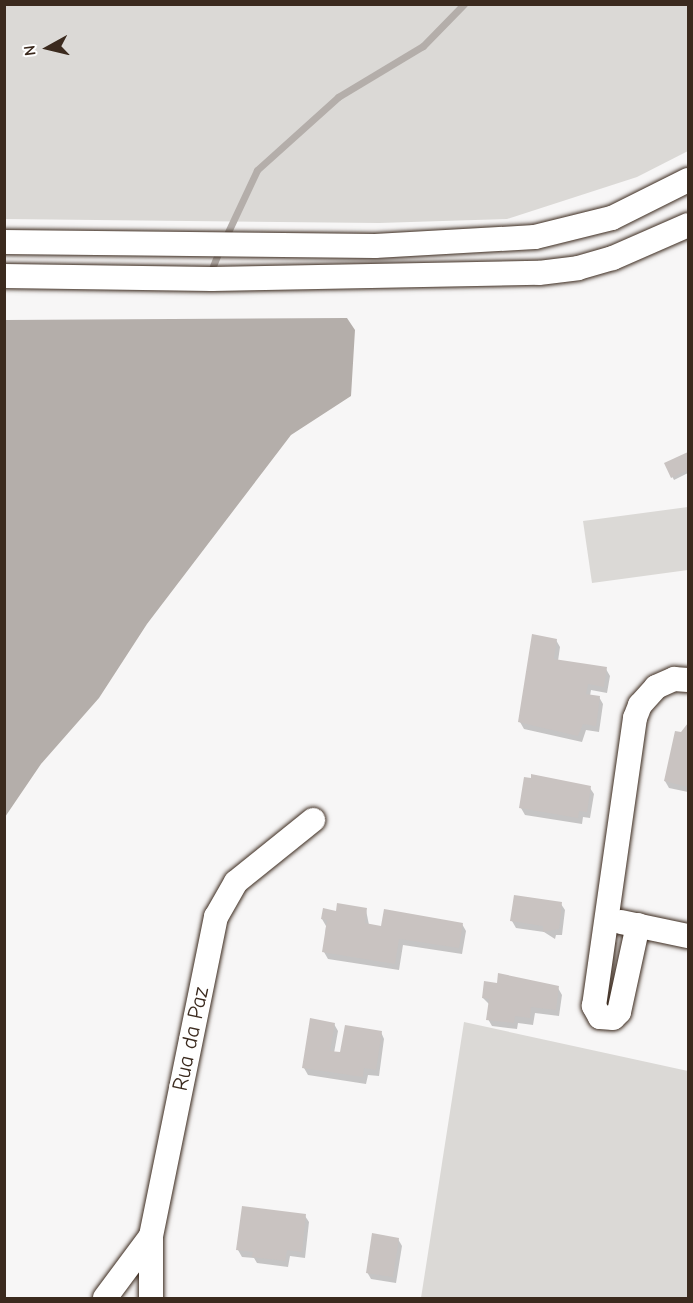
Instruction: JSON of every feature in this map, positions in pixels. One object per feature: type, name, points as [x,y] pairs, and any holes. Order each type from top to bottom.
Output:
[{"type":"street","points":[[4,242],[375,246],[475,242],[562,233],[612,218],[688,180]]},
{"type":"street","points":[[4,276],[476,276],[579,268],[653,242],[688,225]]},
{"type":"street","points":[[475,242],[476,276]]},
{"type":"street","points":[[638,925],[619,1012],[609,1019],[600,1017],[594,1006],[635,718],[640,705],[656,687],[674,680],[688,680]]},
{"type":"street","name":"Rua da Paz","points":[[151,1299],[151,1236],[216,917],[236,882],[314,820]]},
{"type":"street","points":[[607,920],[688,936]]},
{"type":"street","points":[[105,1299],[151,1236]]},
{"type":"shaded area","points":[[4,5],[688,5],[688,151],[637,177],[507,219],[379,223],[5,219]]},
{"type":"shaded area","points":[[347,318],[355,330],[351,396],[291,435],[147,624],[99,698],[41,764],[5,817],[5,320]]},
{"type":"shaded area","points":[[688,507],[688,570],[592,583],[583,521]]},
{"type":"shaded area","points":[[617,942],[612,999],[608,1000],[614,943]]},
{"type":"shaded area","points":[[464,1022],[688,1071],[688,1298],[421,1298]]},
{"type":"building","points":[[688,452],[688,470],[671,478],[664,463]]},
{"type":"building","points":[[532,634],[557,639],[554,659],[607,667],[604,687],[588,684],[586,694],[600,696],[596,726],[583,724],[578,736],[518,722]]},
{"type":"building","points":[[688,723],[688,787],[664,781],[675,731],[681,732]]},
{"type":"building","points":[[531,774],[591,786],[587,812],[579,811],[578,818],[519,808],[524,777],[531,778]]},
{"type":"building","points":[[514,895],[562,902],[559,929],[543,932],[543,926],[510,921]]},
{"type":"building","points":[[337,903],[367,908],[365,923],[381,926],[384,909],[463,923],[459,948],[399,939],[395,964],[322,952],[327,920],[321,919],[323,908],[336,911]]},
{"type":"building","points":[[498,973],[559,986],[556,1010],[531,1007],[530,1018],[515,1016],[514,1023],[486,1020],[489,999],[482,998],[484,981],[497,983]]},
{"type":"building","points":[[310,1018],[335,1023],[330,1051],[340,1052],[345,1025],[382,1031],[376,1070],[364,1068],[363,1077],[302,1068]]},
{"type":"building","points":[[242,1206],[306,1214],[302,1252],[287,1250],[285,1261],[252,1257],[253,1252],[236,1250]]},
{"type":"building","points":[[372,1233],[399,1238],[393,1277],[366,1273]]},
{"type":"waterway","points":[[228,232],[257,170],[338,97],[423,46],[464,4]]},
{"type":"waterway","points":[[213,266],[217,256]]}]
